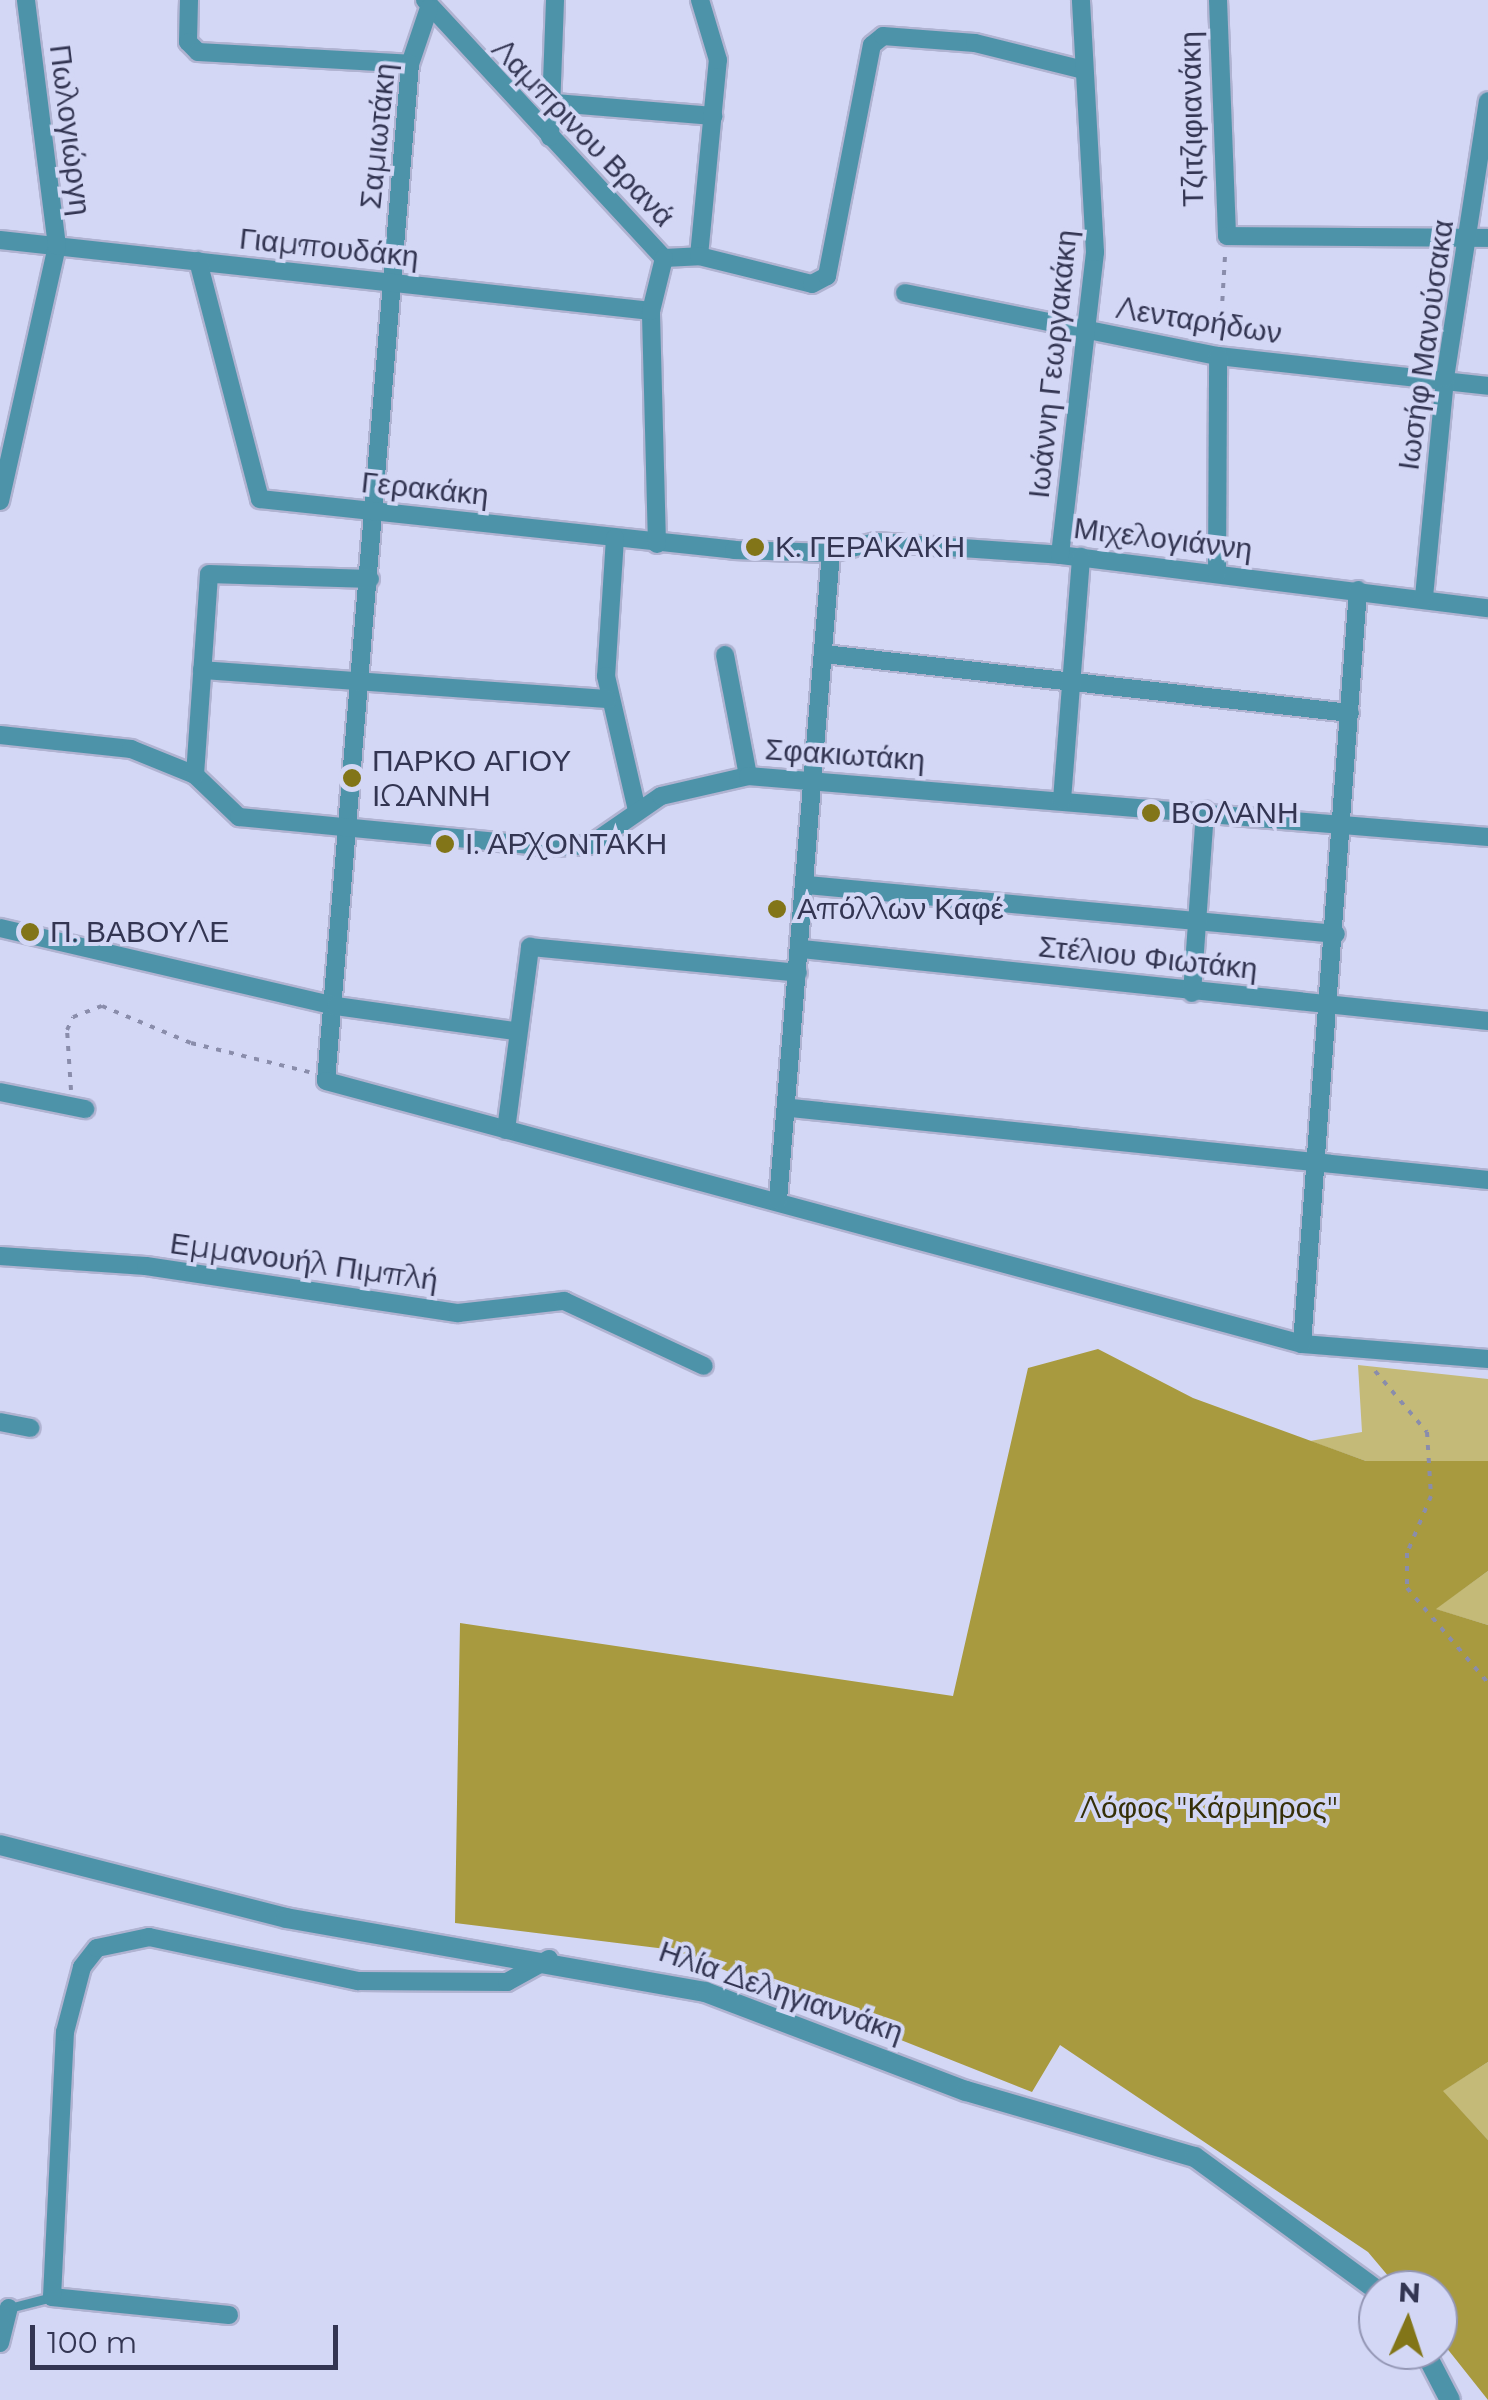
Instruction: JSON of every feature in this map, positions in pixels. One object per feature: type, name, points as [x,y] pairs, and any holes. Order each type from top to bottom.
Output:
[{"type":"street","name":"Πωλογιώργη","points":[[0,501],[57,246],[26,0]]},
{"type":"street","points":[[189,0],[188,42],[198,52],[410,64]]},
{"type":"street","points":[[550,137],[555,104],[555,0]]},
{"type":"street","points":[[699,256],[717,43],[700,0]]},
{"type":"street","name":"Ιωάννη Γεωργακάκη","points":[[1060,555],[1088,332],[1096,219],[1081,0]]},
{"type":"street","name":"Τζιτζιφιανάκη","points":[[1218,0],[1228,236]]},
{"type":"street","name":"Σαμιωτάκη","points":[[324,1074],[336,1006],[353,826],[410,64],[427,4]]},
{"type":"street","name":"Λαμπρινου Βρανά","points":[[427,4],[664,258]]},
{"type":"street","points":[[657,544],[651,311],[664,258],[699,256],[812,284],[829,272],[872,45],[900,32],[1083,70]]},
{"type":"street","name":"Ιωσήφ Μανούσακα","points":[[1424,597],[1444,378],[1488,101]]},
{"type":"street","points":[[555,104],[713,116]]},
{"type":"street","points":[[1228,236],[1488,238]]},
{"type":"street","name":"Γιαμπουδάκη","points":[[0,240],[651,311]]},
{"type":"street","name":"Γερακάκη","points":[[198,261],[252,492],[376,511],[657,544],[831,553]]},
{"type":"street","name":"Λενταρήδων","points":[[905,293],[1218,356],[1444,378],[1488,386]]},
{"type":"street","points":[[1217,572],[1218,356]]},
{"type":"street","points":[[615,538],[608,699],[637,810]]},
{"type":"street","name":"Μιχελογιάννη","points":[[831,553],[876,542],[1060,555],[1424,597],[1488,608]]},
{"type":"street","points":[[778,1200],[791,1108],[798,973],[818,777],[831,553]]},
{"type":"street","points":[[1062,800],[1081,557]]},
{"type":"street","points":[[195,775],[202,670],[215,569],[370,579]]},
{"type":"street","points":[[1302,1344],[1346,826],[1358,590]]},
{"type":"street","points":[[824,654],[1069,678],[1350,713]]},
{"type":"street","points":[[724,655],[748,776]]},
{"type":"street","points":[[202,670],[608,699]]},
{"type":"street","name":"Σφακιωτάκη","points":[[0,735],[130,749],[195,775],[239,817],[574,847],[637,810],[686,788],[748,776],[818,777],[1488,837]]},
{"type":"street","points":[[1192,992],[1205,810]]},
{"type":"street","points":[[807,885],[1196,918],[1336,934]]},
{"type":"street","points":[[0,928],[336,1006],[515,1031]]},
{"type":"street","points":[[506,1130],[515,1031],[530,947],[798,973]]},
{"type":"street","name":"Στέλιου Φιωτάκη","points":[[802,949],[1488,1021]]},
{"type":"street","points":[[324,1074],[506,1130],[778,1200],[1302,1344],[1488,1360]]},
{"type":"street","points":[[0,1092],[79,1108]]},
{"type":"street","points":[[791,1108],[1314,1169],[1488,1180]]},
{"type":"street","name":"Εµµανουήλ Πιµπλή","points":[[0,1256],[146,1266],[458,1313],[564,1300],[704,1366]]},
{"type":"street","points":[[0,1422],[30,1428]]},
{"type":"street","name":"Ηλία Δεληγιαννάκη","points":[[0,1844],[286,1918],[549,1958],[706,1992],[966,2091],[1153,2140],[1194,2157],[1358,2276]]},
{"type":"street","points":[[228,2314],[52,2297],[65,2032],[76,1984],[97,1948],[149,1937],[358,1980],[507,1982],[549,1958]]},
{"type":"street","points":[[0,2343],[8,2308]]},
{"type":"street","points":[[1434,2370],[1450,2400]]},
{"type":"lane","points":[[8,2308],[52,2297]]},
{"type":"path","points":[[1218,356],[1228,236]]},
{"type":"path","points":[[79,1108],[66,1030],[87,1008],[119,1010],[257,1063],[324,1074]]},
{"type":"path","points":[[1350,1347],[1408,1400],[1427,1432],[1431,1496],[1408,1553],[1406,1588],[1488,1684]]},
{"type":"shaded area","points":[[1358,1365],[1488,1379],[1488,1461],[1366,1461],[1310,1441],[1362,1432]]},
{"type":"shaded area","points":[[1488,1571],[1488,1625],[1435,1609]]},
{"type":"shaded area","points":[[1488,2062],[1488,2140],[1442,2091]]},
{"type":"green space","name":"Λόφος \"Κάρμηρος\"","points":[[1098,1349],[1193,1398],[1366,1461],[1488,1461],[1488,1571],[1436,1609],[1488,1625],[1488,2062],[1443,2091],[1488,2140],[1488,2400],[1458,2362],[1458,2270],[1383,2270],[1368,2252],[1060,2045],[1032,2092],[674,1950],[455,1923],[460,1623],[953,1696],[1028,1368]]},
{"type":"place","name":"Κ. ΓΕΡΑΚΑΚΗ","points":[[755,547]]},
{"type":"place","name":"ΠΑΡΚΟ ΑΓΙΟΥ ΙΩΑΝΝΗ","points":[[352,778]]},
{"type":"place","name":"ΒΟΛΑΝΗ","points":[[1151,813]]},
{"type":"place","name":"Ι. ΑΡΧΟΝΤΑΚΗ","points":[[445,844]]},
{"type":"place","name":"Απόλλων Καφέ","points":[[777,909]]},
{"type":"place","name":"Π. ΒΑΒΟΥΛΕ","points":[[30,932]]}]
